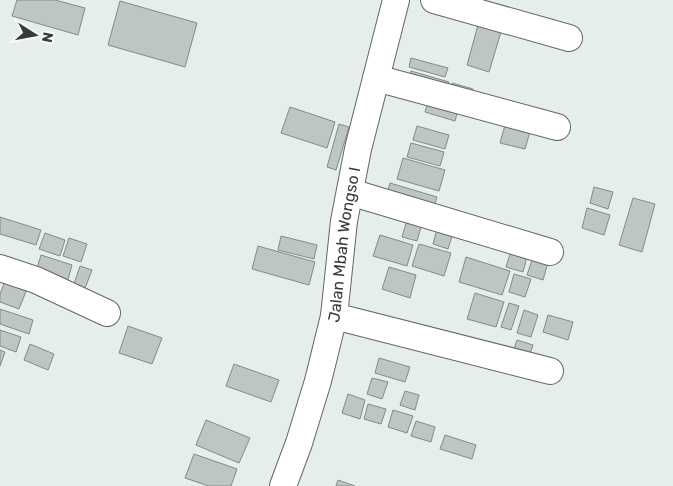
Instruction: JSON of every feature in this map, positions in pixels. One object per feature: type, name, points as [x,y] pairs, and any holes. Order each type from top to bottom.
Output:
[{"type":"street","name":"Jalan Mbah Wongso I","points":[[283,486],[318,382],[334,316],[344,221],[358,148],[396,0]]},
{"type":"street","points":[[434,0],[569,38]]},
{"type":"street","points":[[376,78],[557,127]]},
{"type":"street","points":[[350,192],[550,252]]},
{"type":"street","points":[[0,268],[36,280],[107,313]]},
{"type":"street","points":[[334,316],[550,371]]},
{"type":"building","points":[[17,0],[55,0],[85,8],[78,35],[12,16]]},
{"type":"building","points":[[120,1],[197,23],[185,67],[108,45]]},
{"type":"building","points":[[478,25],[501,32],[489,72],[467,65]]},
{"type":"building","points":[[411,58],[448,68],[445,77],[409,67]]},
{"type":"building","points":[[411,71],[449,82],[446,94],[407,83]]},
{"type":"building","points":[[452,83],[473,89],[471,99],[450,94]]},
{"type":"building","points":[[429,98],[459,106],[455,121],[425,112]]},
{"type":"building","points":[[290,107],[335,122],[327,148],[281,133]]},
{"type":"building","points":[[339,124],[349,127],[336,170],[327,167]]},
{"type":"building","points":[[505,125],[530,132],[525,149],[500,143]]},
{"type":"building","points":[[417,126],[449,135],[445,149],[413,140]]},
{"type":"building","points":[[411,143],[444,152],[440,166],[407,157]]},
{"type":"building","points":[[403,158],[445,170],[439,191],[397,179]]},
{"type":"building","points":[[390,183],[437,197],[433,211],[386,197]]},
{"type":"building","points":[[594,187],[613,192],[608,209],[590,203]]},
{"type":"building","points":[[633,198],[655,204],[642,252],[619,245]]},
{"type":"building","points":[[587,208],[610,215],[604,235],[582,228]]},
{"type":"building","points":[[0,217],[41,230],[36,245],[0,234]]},
{"type":"building","points":[[407,220],[422,224],[417,241],[402,237]]},
{"type":"building","points":[[438,225],[454,230],[448,249],[433,244]]},
{"type":"building","points":[[45,233],[65,240],[60,256],[39,249]]},
{"type":"building","points":[[380,235],[413,245],[407,266],[373,256]]},
{"type":"building","points":[[281,236],[317,245],[314,259],[278,250]]},
{"type":"building","points":[[69,238],[87,244],[81,262],[63,256]]},
{"type":"building","points":[[419,244],[451,253],[444,276],[412,266]]},
{"type":"building","points":[[258,246],[315,262],[309,285],[252,269]]},
{"type":"building","points":[[512,248],[528,253],[523,272],[506,267]]},
{"type":"building","points":[[534,254],[549,259],[543,280],[527,275]]},
{"type":"building","points":[[41,255],[72,265],[67,283],[36,272]]},
{"type":"building","points":[[466,257],[510,271],[502,295],[459,282]]},
{"type":"building","points":[[80,266],[92,270],[84,291],[73,287]]},
{"type":"building","points":[[389,267],[416,275],[410,298],[382,289]]},
{"type":"building","points":[[514,274],[531,279],[525,297],[509,292]]},
{"type":"building","points":[[7,276],[29,284],[19,309],[0,302],[0,294]]},
{"type":"building","points":[[475,293],[504,302],[496,327],[467,319]]},
{"type":"building","points":[[509,303],[519,306],[511,330],[501,327]]},
{"type":"building","points":[[0,309],[33,320],[29,334],[0,324]]},
{"type":"building","points":[[524,310],[538,315],[531,337],[517,333]]},
{"type":"building","points":[[548,315],[573,322],[568,340],[543,332]]},
{"type":"building","points":[[128,326],[162,338],[152,364],[119,353]]},
{"type":"building","points":[[0,330],[21,337],[16,352],[0,346]]},
{"type":"building","points":[[517,340],[533,345],[529,357],[513,352]]},
{"type":"building","points":[[30,344],[54,354],[48,370],[24,360]]},
{"type":"building","points":[[0,350],[5,352],[0,366]]},
{"type":"building","points":[[379,358],[410,367],[405,382],[375,373]]},
{"type":"building","points":[[234,364],[279,380],[271,402],[226,386]]},
{"type":"building","points":[[372,378],[388,382],[382,399],[367,394]]},
{"type":"building","points":[[405,391],[419,395],[415,410],[400,405]]},
{"type":"building","points":[[348,394],[365,400],[360,419],[342,413]]},
{"type":"building","points":[[368,404],[386,409],[381,424],[364,419]]},
{"type":"building","points":[[393,410],[413,416],[407,433],[388,427]]},
{"type":"building","points":[[206,420],[250,438],[239,463],[196,445]]},
{"type":"building","points":[[416,421],[435,427],[431,442],[411,436]]},
{"type":"building","points":[[445,435],[476,445],[472,459],[440,449]]},
{"type":"building","points":[[194,454],[237,469],[231,486],[209,486],[185,478]]},
{"type":"building","points":[[338,480],[355,486],[336,486]]}]
